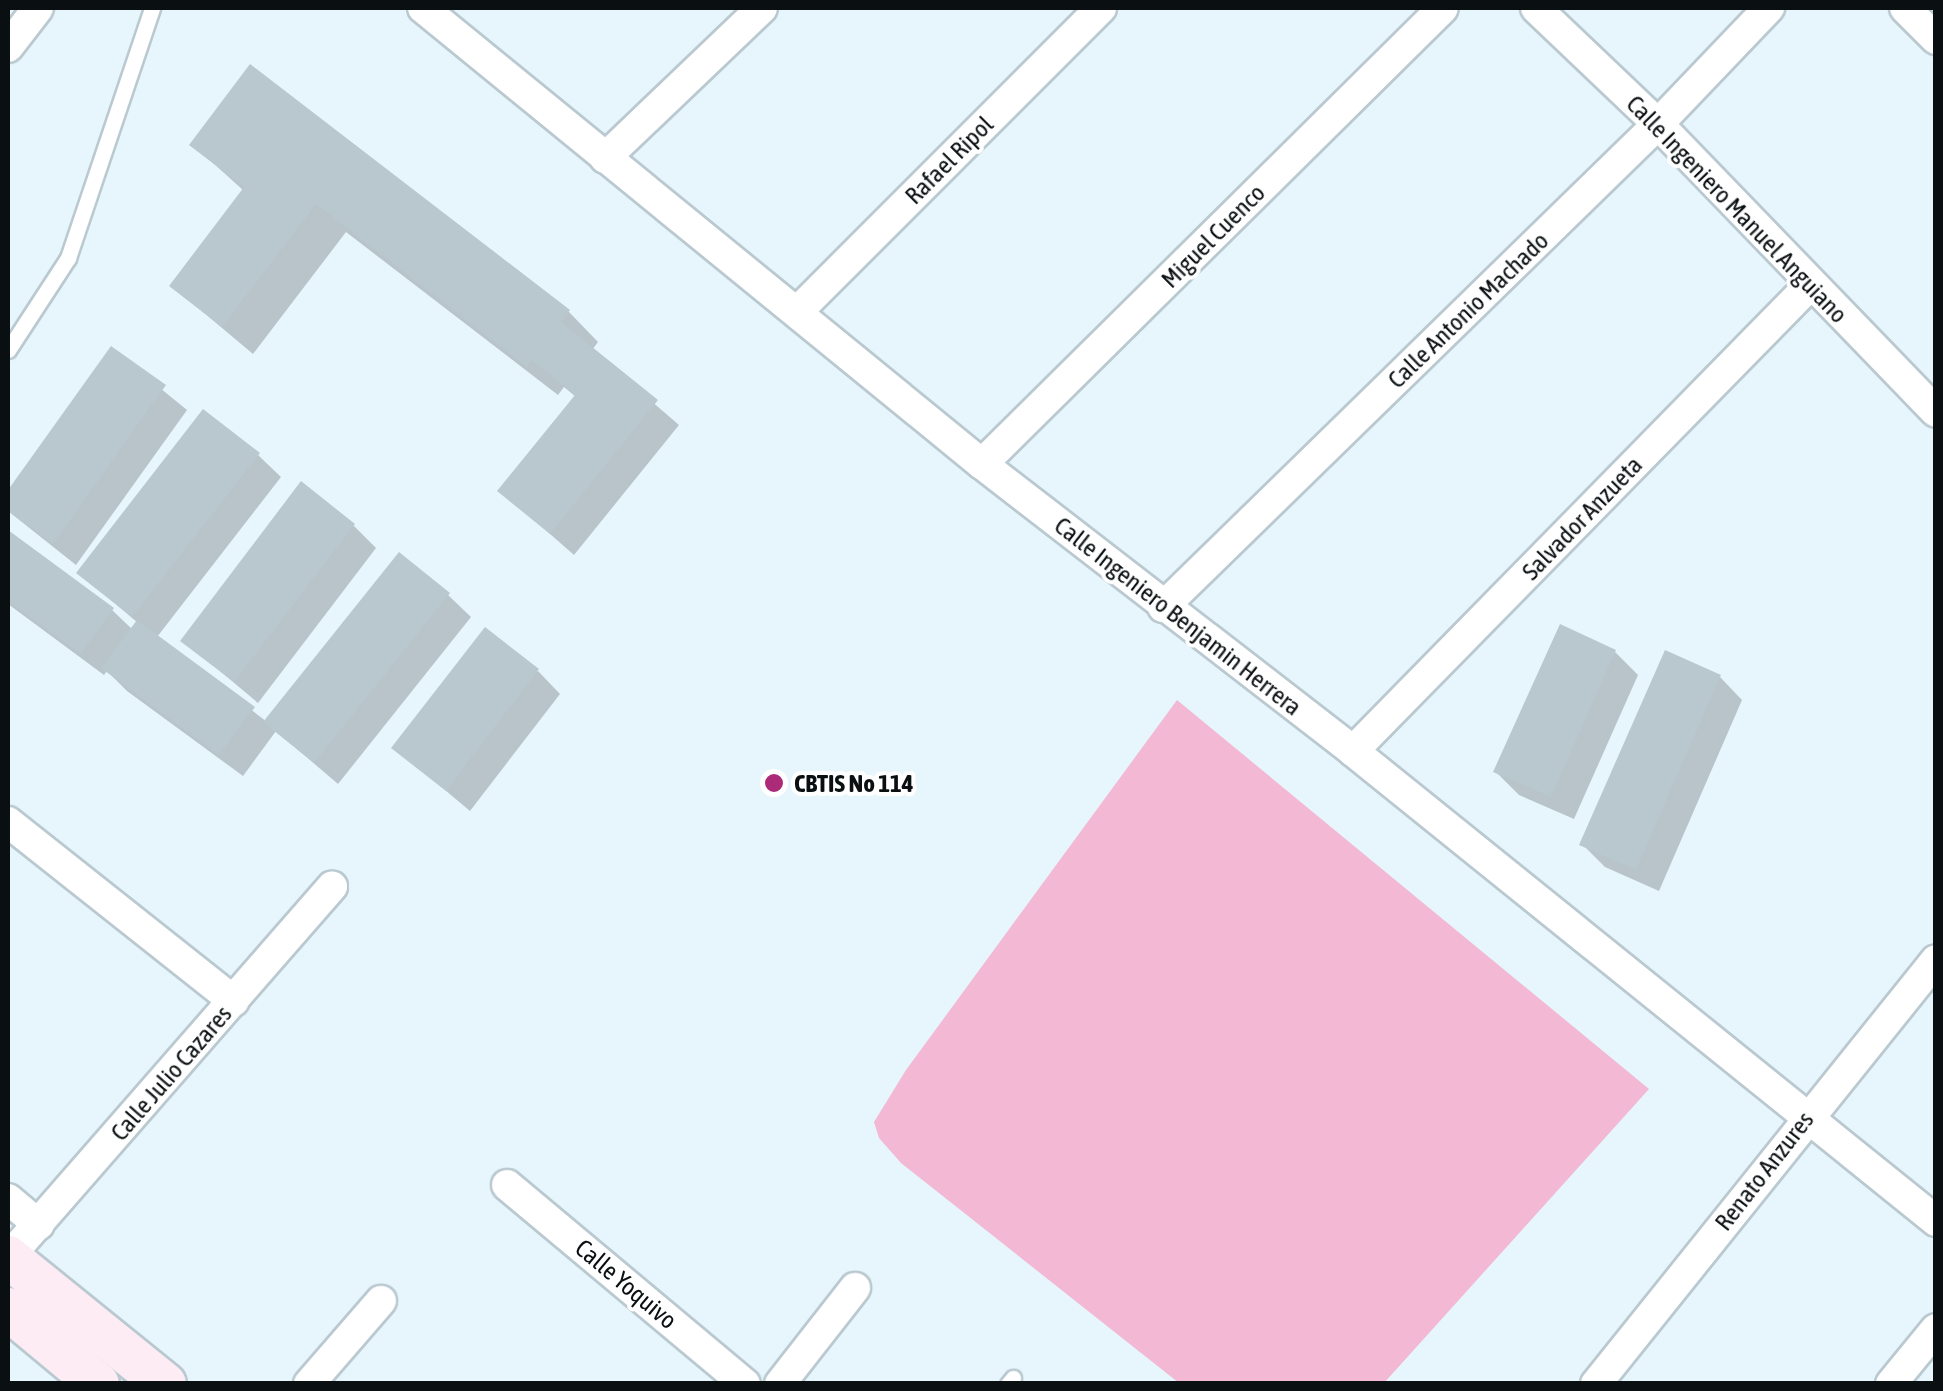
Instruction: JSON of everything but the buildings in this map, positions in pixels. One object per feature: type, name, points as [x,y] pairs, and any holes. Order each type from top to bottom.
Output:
[{"type":"main road","points":[[8,1258],[165,1384]]},
{"type":"main road","points":[[8,1309],[98,1384]]},
{"type":"street","points":[[8,46],[38,8]]},
{"type":"street","name":"Calle Ingeniero Benjamin Herrera","points":[[426,8],[982,464],[1163,608],[1353,750],[1936,1221]]},
{"type":"street","points":[[605,158],[762,8]]},
{"type":"street","name":"Rafael Ripol","points":[[797,312],[1101,8]]},
{"type":"street","name":"Miguel Cuenco","points":[[982,464],[1443,8]]},
{"type":"street","name":"Calle Ingeniero Manuel Anguiano","points":[[1536,8],[1658,124],[1936,412]]},
{"type":"street","name":"Calle Antonio Machado","points":[[1163,608],[1658,124],[1769,8]]},
{"type":"street","points":[[1905,8],[1936,38]]},
{"type":"street","name":"Salvador Anzueta","points":[[1353,750],[1810,285]]},
{"type":"street","points":[[8,822],[234,1000]]},
{"type":"street","name":"Calle Julio Cazares","points":[[8,1258],[332,886]]},
{"type":"street","name":"Renato Anzures","points":[[1596,1384],[1807,1116],[1936,960]]},
{"type":"street","name":"Calle Yoquivo","points":[[506,1184],[745,1384]]},
{"type":"street","points":[[8,1198],[39,1225]]},
{"type":"street","points":[[780,1384],[856,1288]]},
{"type":"street","points":[[309,1384],[381,1301]]},
{"type":"street","points":[[1891,1384],[1936,1329]]},
{"type":"lane","points":[[8,350],[68,258],[152,8]]},
{"type":"shaded area","points":[[1177,700],[1649,1089],[1384,1383],[1179,1383],[901,1163],[879,1138],[874,1122],[906,1070]]},
{"type":"place","name":"CBTIS No 114","points":[[774,783]]}]
